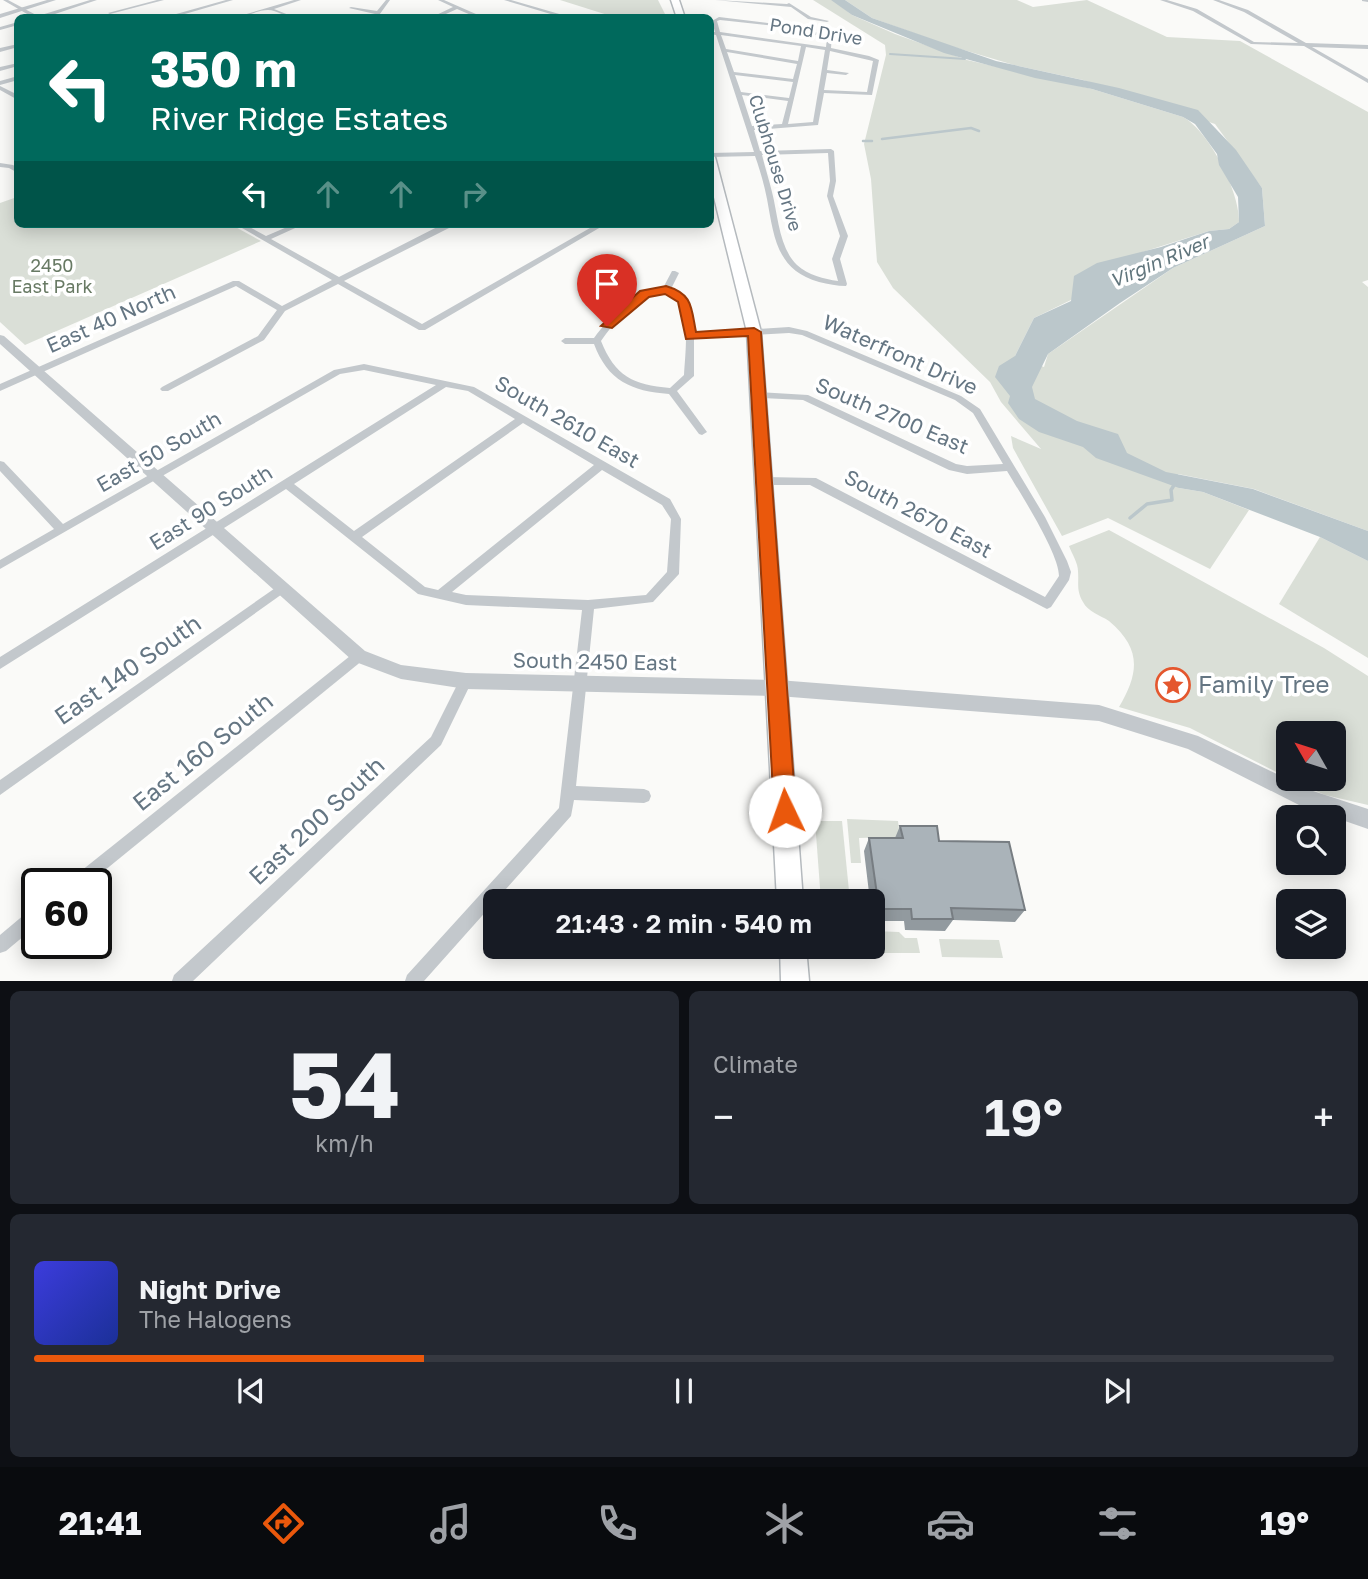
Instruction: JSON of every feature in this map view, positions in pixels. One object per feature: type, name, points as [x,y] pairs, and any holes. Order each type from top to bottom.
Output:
[{"type":"main road","points":[[714,172],[754,332],[789,889]]},
{"type":"main road","points":[[794,959],[795,981]]},
{"type":"street","points":[[0,16],[53,0]]},
{"type":"street","points":[[47,14],[95,0]]},
{"type":"street","points":[[102,10],[110,13],[162,0]]},
{"type":"street","points":[[179,14],[231,0]]},
{"type":"street","points":[[248,14],[299,0]]},
{"type":"street","points":[[377,14],[388,0]]},
{"type":"street","points":[[440,0],[472,14]]},
{"type":"street","points":[[506,0],[557,14]]},
{"type":"street","points":[[720,0],[792,6]]},
{"type":"street","points":[[784,0],[810,18],[827,21]]},
{"type":"street","points":[[1163,0],[1195,10],[1253,43],[1368,47]]},
{"type":"street","points":[[1215,0],[1246,12],[1368,81]]},
{"type":"street","points":[[0,5],[8,1],[32,14]]},
{"type":"street","points":[[84,3],[95,7]]},
{"type":"street","points":[[268,8],[284,14]]},
{"type":"street","points":[[351,8],[372,14]]},
{"type":"street","points":[[441,14],[455,8]]},
{"type":"street","name":"Clubhouse Drive","points":[[758,153],[831,151],[833,181],[830,196],[844,236],[836,259],[843,284],[828,282],[797,270],[788,261],[758,153],[723,50],[714,33],[714,21],[719,18],[784,26],[830,37],[828,51]]},
{"type":"street","name":"Pond Drive","points":[[714,33],[870,55],[876,60],[870,94],[821,91]]},
{"type":"street","points":[[785,125],[804,46]]},
{"type":"street","points":[[723,50],[800,63]]},
{"type":"street","points":[[749,128],[816,124],[828,51]]},
{"type":"street","points":[[825,71],[846,73]]},
{"type":"street","points":[[731,74],[796,81]]},
{"type":"street","points":[[738,93],[791,100]]},
{"type":"street","points":[[714,156],[758,153]]},
{"type":"street","points":[[246,228],[422,328],[595,228]]},
{"type":"street","points":[[266,239],[291,228]]},
{"type":"street","points":[[165,389],[261,338],[282,309],[442,228]]},
{"type":"street","points":[[666,290],[675,273]]},
{"type":"street","name":"East 40 North","points":[[0,388],[236,283],[282,309]]},
{"type":"street","points":[[666,290],[680,295],[684,302],[690,336],[689,376],[672,391],[648,390],[620,377],[603,361],[597,341],[607,326],[645,294],[666,290]]},
{"type":"street","name":"Waterfront Drive","points":[[690,336],[754,332],[804,333],[958,398],[977,411],[1065,568],[1064,579],[1047,604]]},
{"type":"street","name":"South 2450 East","points":[[0,338],[359,656],[401,671],[466,681],[778,688],[1099,713],[1192,742],[1252,773],[1342,813],[1368,819]]},
{"type":"street","points":[[565,341],[597,341]]},
{"type":"street","name":"South 2610 East","points":[[337,372],[364,367],[471,389],[666,502],[676,519],[673,574],[649,599],[588,605]]},
{"type":"street","name":"East 50 South","points":[[0,565],[337,372]]},
{"type":"street","name":"East 90 South","points":[[0,664],[444,384]]},
{"type":"street","points":[[672,391],[702,432]]},
{"type":"street","name":"South 2700 East","points":[[760,395],[805,397],[953,467],[967,470],[1008,467]]},
{"type":"street","points":[[354,537],[522,419]]},
{"type":"street","points":[[440,595],[602,464]]},
{"type":"street","points":[[0,465],[61,530]]},
{"type":"street","name":"South 2670 East","points":[[765,481],[812,481],[1047,604]]},
{"type":"street","points":[[286,483],[422,591],[466,600],[588,605],[566,811],[413,981]]},
{"type":"street","name":"East 140 South","points":[[0,788],[281,589]]},
{"type":"street","name":"East 160 South","points":[[96,868],[359,656]]},
{"type":"street","name":"East 200 South","points":[[180,981],[436,741],[466,681]]},
{"type":"street","points":[[568,793],[644,796]]},
{"type":"street","points":[[0,945],[21,928]]},
{"type":"green space","points":[[560,0],[658,0],[665,14],[604,14]]},
{"type":"green space","points":[[813,0],[833,0],[852,15],[967,60],[1092,89],[1183,117],[1193,124],[1212,148],[1229,179],[1239,222],[1229,229],[1209,231],[1130,256],[1071,300],[1034,318],[1015,356],[1044,367],[1048,354],[1173,268],[1265,226],[1262,188],[1215,124],[1083,80],[1014,65],[947,45],[872,18],[845,0],[1017,0],[1033,7],[1087,0],[1167,37],[1240,41],[1368,112],[1368,280],[1362,282],[1368,287],[1368,531],[1254,489],[1178,474],[1179,488],[1203,492],[1249,510],[1210,569],[1108,518],[1062,536],[1013,448],[1011,436],[1041,449],[1001,402],[990,382],[893,288],[877,262],[871,179],[864,144],[886,55],[885,45]]},
{"type":"green space","name":"2450 East Park","points":[[14,198],[14,228],[237,228],[261,241],[25,345],[0,322],[0,203]]},
{"type":"green space","points":[[1109,530],[1324,648],[1368,676],[1368,805],[1316,791],[1346,791],[1346,721],[1276,721],[1276,772],[1190,728],[1119,707],[1131,683],[1134,662],[1132,652],[1120,631],[1083,602],[1077,565],[1069,546]]},
{"type":"green space","points":[[1320,537],[1368,561],[1368,658],[1279,604]]},
{"type":"green space","points":[[847,819],[898,821],[900,837],[859,838],[861,863],[851,863]]},
{"type":"green space","points":[[815,821],[842,821],[849,889],[820,889]]},
{"type":"green space","points":[[885,931],[899,932],[905,938],[917,938],[920,953],[885,953]]},
{"type":"green space","points":[[939,939],[999,940],[1003,958],[942,957]]},
{"type":"water","name":"Virgin River","points":[[831,0],[845,0],[872,18],[996,61],[1119,88],[1198,110],[1236,150],[1262,188],[1265,226],[1173,268],[1048,354],[1032,387],[1035,399],[1077,421],[1118,434],[1127,453],[1166,472],[1253,489],[1368,531],[1368,561],[1320,537],[1203,492],[1179,488],[1096,458],[1083,447],[1039,432],[1019,419],[1008,403],[1010,396],[995,377],[999,366],[1015,356],[1034,318],[1071,301],[1074,276],[1097,263],[1161,247],[1209,231],[1229,229],[1239,222],[1238,197],[1219,165],[1217,154],[1195,124],[1183,117],[1092,89],[1035,78],[944,53],[852,15]]},
{"type":"building","points":[[900,826],[937,826],[939,841],[1009,842],[1025,910],[951,908],[953,919],[912,919],[911,909],[885,909],[885,889],[876,889],[869,838],[903,838]]},
{"type":"waterway","points":[[890,54],[965,59]]},
{"type":"waterway","points":[[882,139],[971,128],[979,131]]},
{"type":"waterway","points":[[863,141],[872,141]]},
{"type":"waterway","points":[[1130,518],[1147,504],[1172,500],[1171,490],[1176,482]]},
{"type":"place","name":"Family Tree","points":[[1173,685]]},
{"type":"route","points":[[607,326],[645,294],[666,290],[680,295],[684,302],[690,336],[754,332],[785,811]]}]
